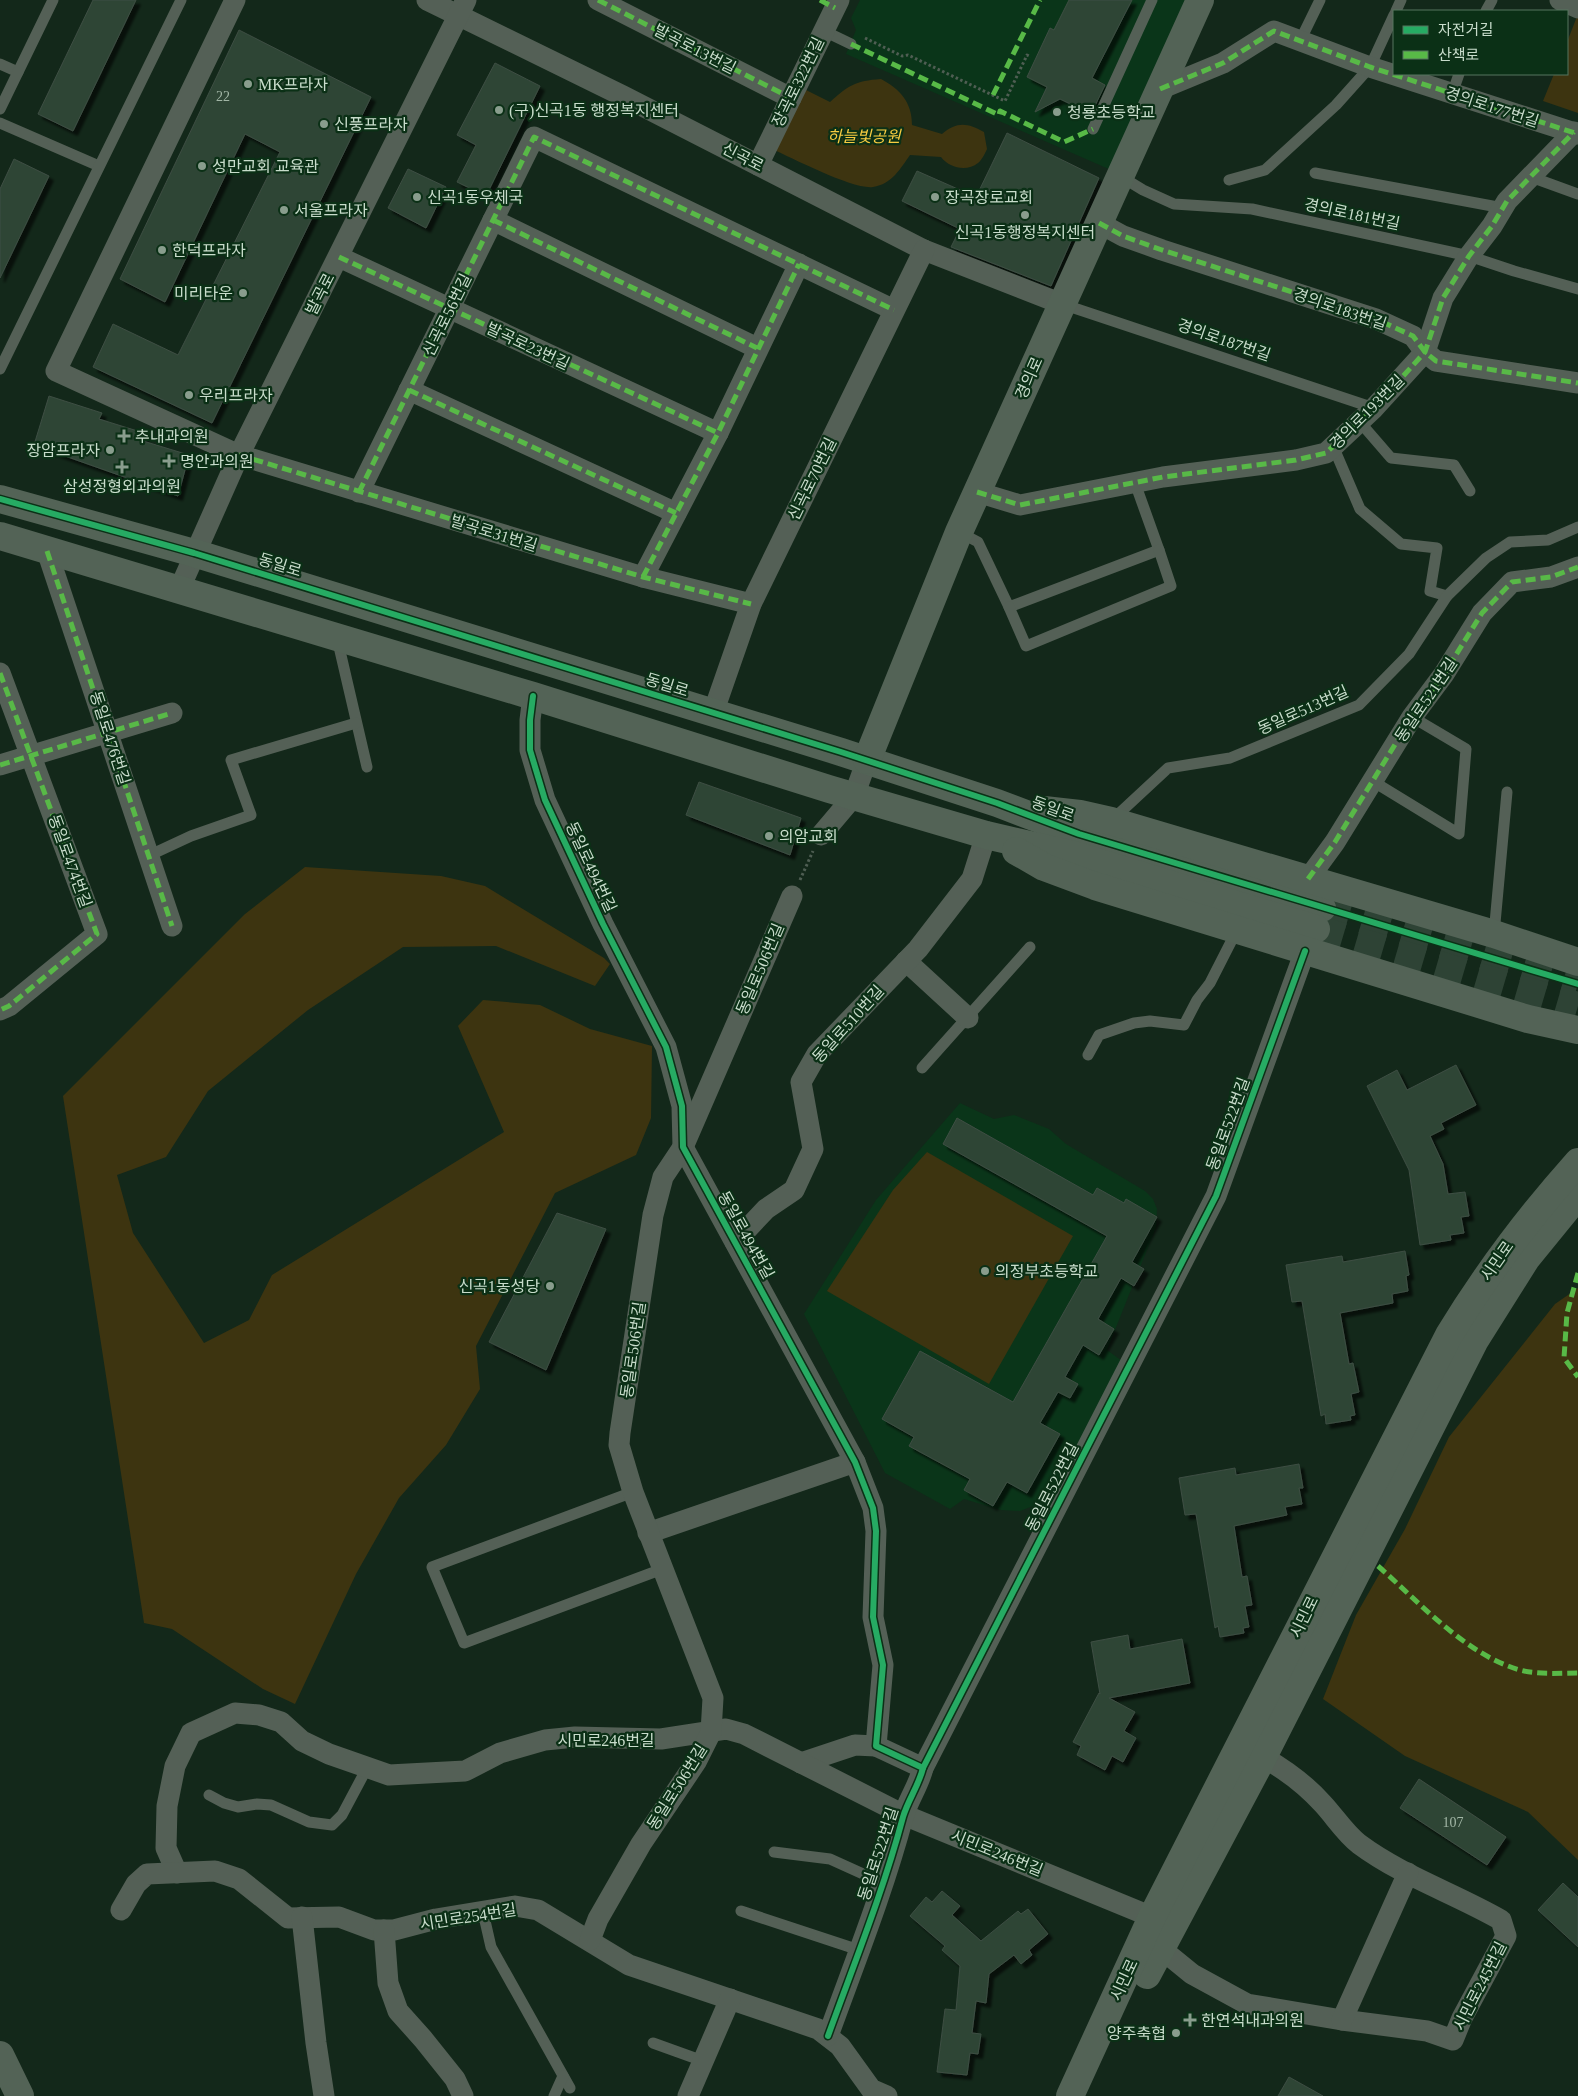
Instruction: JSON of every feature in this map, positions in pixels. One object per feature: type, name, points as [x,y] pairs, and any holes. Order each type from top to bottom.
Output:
[{"type":"street","name":"발곡로31번길","points":[[235,0],[56,371],[239,455],[643,577],[751,604]]},
{"type":"street","name":"신곡로","points":[[427,0],[462,8],[758,165],[924,250],[1062,304]]},
{"type":"street","name":"발곡로13번길","points":[[598,0],[791,98]]},
{"type":"street","name":"경의로","points":[[867,760],[959,532],[1200,0]]},
{"type":"street","points":[[1560,0],[1578,8]]},
{"type":"street","name":"장곡로322번길","points":[[758,165],[824,30],[831,3]]},
{"type":"street","name":"발곡로","points":[[179,590],[239,455],[462,8]]},
{"type":"street","name":"경의로177번길","points":[[1160,89],[1223,63],[1274,31],[1393,75]]},
{"type":"street","name":"경의로177번길","points":[[1394,75],[1576,133]]},
{"type":"street","name":"경의로193번길","points":[[977,492],[1020,505],[1163,477],[1296,460],[1326,453],[1367,415],[1425,352],[1444,298],[1469,256],[1503,208],[1531,177],[1576,133]]},
{"type":"street","name":"신곡로56번길","points":[[359,492],[534,137],[799,264]]},
{"type":"street","points":[[493,220],[757,348]]},
{"type":"street","name":"경의로183번길","points":[[1099,223],[1124,236],[1162,250],[1376,319],[1413,336],[1425,352],[1436,361],[1578,383]]},
{"type":"street","name":"신곡로70번길","points":[[713,713],[751,604],[924,250]]},
{"type":"street","name":"발곡로23번길","points":[[339,257],[718,433]]},
{"type":"street","points":[[643,577],[718,433],[757,348],[799,264],[894,310]]},
{"type":"street","points":[[409,390],[676,513]]},
{"type":"street","name":"동일로","points":[[0,499],[194,553],[867,760],[997,803],[1079,834],[1314,929]]},
{"type":"street","points":[[0,536],[533,696],[854,796],[986,835],[1074,855],[1314,929],[1570,1023]]},
{"type":"street","name":"동일로476번길","points":[[47,551],[172,926]]},
{"type":"street","name":"동일로521번길","points":[[1308,879],[1374,782],[1412,717],[1444,674],[1482,614],[1512,582],[1551,577],[1578,567]]},
{"type":"street","name":"동일로474번길","points":[[0,672],[97,934],[9,1006],[0,1010]]},
{"type":"street","name":"동일로494번길","points":[[533,696],[530,720],[530,750],[545,800],[603,924],[666,1047],[682,1106],[683,1147],[855,1462],[873,1508],[876,1531],[873,1617],[883,1665],[876,1746]]},
{"type":"street","points":[[0,765],[172,713]]},
{"type":"street","points":[[821,835],[854,796],[867,760]]},
{"type":"street","points":[[997,803],[1080,814],[1111,821],[1494,934],[1573,962]]},
{"type":"street","points":[[986,835],[1044,867],[1095,886],[1237,930],[1314,929]]},
{"type":"street","name":"동일로510번길","points":[[735,1242],[766,1210],[794,1190],[813,1149],[801,1082],[817,1054],[906,961],[972,879],[986,835]]},
{"type":"street","name":"동일로506번길","points":[[590,1940],[598,1919],[636,1852],[696,1762],[711,1732],[713,1698],[664,1568],[648,1533],[619,1445],[653,1215],[663,1177],[683,1147],[792,896]]},
{"type":"street","name":"동일로522번길","points":[[828,2036],[883,1883],[904,1815],[920,1780],[923,1768],[1216,1196],[1314,929]]},
{"type":"street","points":[[906,961],[968,1018]]},
{"type":"street","name":"시민로","points":[[1070,2096],[1449,1335],[1512,1240],[1578,1162]]},
{"type":"street","name":"시민로","points":[[1090,2096],[1152,1934],[1263,1757],[1476,1340],[1526,1259],[1578,1195]]},
{"type":"street","points":[[648,1533],[855,1462]]},
{"type":"street","name":"시민로246번길","points":[[177,1873],[166,1848],[166,1806],[175,1766],[191,1733],[235,1713],[259,1715],[281,1722],[302,1741],[389,1775],[465,1771],[500,1753],[545,1740],[575,1737],[661,1740],[726,1729],[744,1734],[904,1815],[1152,1934]]},
{"type":"street","points":[[801,1763],[855,1745],[876,1746],[923,1768]]},
{"type":"street","name":"시민로245번길","points":[[1152,1934],[1192,1974],[1247,2004],[1342,2020],[1427,2031],[1453,2040],[1462,2018],[1506,1936],[1501,1920],[1467,1900],[1386,1862],[1358,1843],[1323,1804],[1292,1775],[1263,1757]]},
{"type":"street","name":"시민로254번길","points":[[121,1910],[136,1884],[147,1874],[215,1871],[239,1879],[288,1918],[339,1916],[374,1930],[394,1930],[436,1919],[515,1906],[538,1910],[629,1965],[818,2028],[840,2046],[871,2089],[887,2096]]},
{"type":"street","points":[[1342,2020],[1408,1873]]},
{"type":"street","points":[[302,1918],[324,2096]]},
{"type":"street","points":[[384,1930],[388,1983],[398,2011],[424,2039],[455,2079],[463,2096]]},
{"type":"street","points":[[688,2096],[730,1999]]},
{"type":"street","points":[[0,2055],[20,2096]]},
{"type":"lane","points":[[0,109],[53,0]]},
{"type":"lane","points":[[0,369],[180,0]]},
{"type":"lane","points":[[1093,129],[1152,0]]},
{"type":"lane","points":[[1300,41],[1320,0]]},
{"type":"lane","points":[[1229,180],[1264,170],[1330,111],[1370,67],[1393,17]]},
{"type":"lane","points":[[824,30],[851,44]]},
{"type":"lane","points":[[0,64],[18,72]]},
{"type":"lane","points":[[1452,94],[1459,75]]},
{"type":"lane","points":[[0,123],[99,166]]},
{"type":"lane","points":[[1316,173],[1503,208]]},
{"type":"lane","name":"경의로181번길","points":[[1120,176],[1143,190],[1174,204],[1252,209],[1469,256],[1514,272],[1578,289]]},
{"type":"lane","points":[[1531,177],[1578,194]]},
{"type":"lane","name":"경의로187번길","points":[[1062,304],[1367,415]]},
{"type":"lane","points":[[1367,415],[1391,458],[1454,465],[1470,491]]},
{"type":"lane","points":[[1333,446],[1360,509],[1401,544],[1437,548],[1430,591],[1447,596]]},
{"type":"lane","points":[[959,532],[978,542],[1026,646],[1171,586],[1135,483]]},
{"type":"lane","name":"동일로513번길","points":[[1111,821],[1168,768],[1230,758],[1359,705],[1409,654],[1447,596],[1486,558],[1510,542],[1548,540],[1578,527]]},
{"type":"lane","points":[[1008,607],[1159,550]]},
{"type":"lane","points":[[336,637],[367,767]]},
{"type":"lane","points":[[1374,782],[1460,834],[1466,750],[1412,717]]},
{"type":"lane","points":[[148,856],[191,836],[250,815],[231,760],[356,723]]},
{"type":"lane","points":[[1494,934],[1507,792]]},
{"type":"lane","points":[[1088,1055],[1100,1036],[1134,1023],[1150,1021],[1184,1025],[1197,1000],[1210,983],[1237,930]]},
{"type":"lane","points":[[922,1068],[1030,947]]},
{"type":"lane","points":[[633,1492],[432,1567],[464,1643],[664,1568]]},
{"type":"lane","points":[[209,1795],[224,1803],[238,1806],[271,1805],[309,1822],[332,1825],[342,1815],[367,1768]]},
{"type":"lane","points":[[774,1852],[830,1859],[883,1883]]},
{"type":"lane","points":[[741,1911],[859,1950]]},
{"type":"lane","points":[[484,1912],[491,1947],[570,2088]]},
{"type":"lane","points":[[653,2043],[703,2061]]},
{"type":"lane","points":[[554,2096],[563,2076]]},
{"type":"path","points":[[863,37],[902,56],[908,54],[1005,101],[1027,55],[1031,57]]},
{"type":"path","points":[[792,896],[821,835]]},
{"type":"shaded area","name":"청룡초등학교","points":[[860,0],[1186,0],[1111,170],[846,54],[856,30],[851,18]]},
{"type":"shaded area","name":"의정부초등학교","points":[[960,1103],[994,1119],[1014,1115],[1049,1129],[1066,1144],[1145,1191],[1153,1199],[1157,1209],[1156,1227],[1107,1350],[1122,1361],[1054,1498],[1020,1511],[1001,1510],[964,1499],[950,1509],[885,1473],[804,1314],[876,1200]]},
{"type":"green space","points":[[1578,14],[1578,113],[1543,101],[1554,75],[1568,75],[1568,39]]},
{"type":"green space","name":"하늘빛공원","points":[[881,79],[894,87],[904,97],[910,110],[912,125],[942,134],[958,125],[968,125],[984,132],[987,149],[981,160],[974,166],[958,168],[944,161],[941,157],[910,155],[899,170],[885,183],[873,187],[864,187],[838,179],[772,149],[802,88],[830,102],[853,85]]},
{"type":"green space","points":[[305,867],[441,876],[485,886],[604,958],[610,964],[595,986],[496,946],[403,947],[308,1010],[208,1091],[166,1157],[117,1175],[133,1233],[204,1343],[249,1320],[272,1275],[504,1132],[458,1026],[483,1000],[540,1005],[590,1029],[652,1046],[651,1118],[636,1155],[555,1193],[476,1346],[480,1389],[446,1445],[399,1498],[356,1574],[295,1704],[263,1689],[172,1629],[144,1623],[63,1096],[245,914]]},
{"type":"green space","points":[[927,1152],[1073,1236],[989,1384],[827,1291],[893,1190]]},
{"type":"green space","points":[[1578,1288],[1578,1860],[1528,1812],[1405,1756],[1323,1699],[1356,1615],[1405,1529],[1449,1437],[1555,1304]]},
{"type":"building","points":[[93,0],[136,0],[73,131],[38,114]]},
{"type":"building","points":[[1069,0],[1132,0],[1092,78],[1105,85],[1091,114],[1060,99],[1035,112],[1047,87],[1027,77],[1050,28],[1054,30]]},
{"type":"building","points":[[239,30],[371,97],[212,423],[93,367],[113,324],[178,355],[280,152],[245,134],[165,302],[120,279]]},
{"type":"building","name":"(구)신곡1동 행정복지센터","points":[[495,63],[540,86],[486,196],[457,182],[476,145],[457,135]]},
{"type":"building","name":"신곡1동행정복지센터","points":[[1007,133],[1099,178],[1051,286],[951,247],[960,229],[902,201],[917,171],[976,197]]},
{"type":"building","points":[[14,159],[49,176],[0,278],[0,189]]},
{"type":"building","name":"신곡1동우체국","points":[[408,169],[446,187],[426,228],[388,208]]},
{"type":"building","name":"장암프라자","points":[[49,396],[102,413],[99,419],[144,433],[143,441],[189,455],[178,496],[34,445]]},
{"type":"building","name":"의암교회","points":[[699,782],[801,818],[790,855],[686,815]]},
{"type":"building","points":[[1456,1065],[1476,1105],[1441,1123],[1444,1129],[1430,1136],[1443,1164],[1448,1194],[1465,1192],[1469,1216],[1461,1217],[1464,1233],[1450,1235],[1451,1240],[1420,1245],[1409,1170],[1367,1086],[1397,1070],[1407,1090]]},
{"type":"building","points":[[957,1118],[1093,1195],[1097,1188],[1124,1203],[1126,1199],[1157,1217],[1132,1262],[1144,1269],[1134,1286],[1121,1278],[1098,1319],[1114,1329],[1099,1355],[1083,1345],[1065,1377],[1078,1384],[1070,1398],[1058,1392],[1040,1423],[1060,1434],[1027,1493],[1007,1482],[993,1506],[964,1490],[970,1479],[909,1446],[914,1437],[882,1419],[920,1351],[1013,1402],[1107,1236],[943,1144]]},
{"type":"building","name":"신곡1동성당","points":[[557,1213],[606,1229],[546,1370],[489,1342]]},
{"type":"building","points":[[1405,1251],[1409,1275],[1406,1276],[1408,1291],[1392,1294],[1393,1303],[1340,1313],[1349,1364],[1353,1363],[1359,1392],[1351,1394],[1355,1415],[1350,1416],[1351,1420],[1326,1424],[1325,1414],[1321,1416],[1302,1301],[1292,1302],[1286,1265],[1342,1256],[1343,1262]]},
{"type":"building","points":[[1299,1464],[1303,1488],[1299,1488],[1302,1504],[1285,1507],[1287,1515],[1234,1526],[1242,1577],[1247,1576],[1252,1605],[1245,1606],[1249,1627],[1243,1628],[1244,1633],[1220,1637],[1218,1626],[1215,1628],[1196,1514],[1185,1515],[1179,1478],[1235,1468],[1236,1475]]},
{"type":"building","points":[[1128,1635],[1130,1649],[1182,1639],[1190,1683],[1109,1698],[1135,1712],[1124,1731],[1136,1738],[1123,1762],[1112,1756],[1105,1770],[1077,1755],[1081,1746],[1073,1742],[1100,1694],[1091,1642]]},
{"type":"building","points":[[1419,1779],[1506,1837],[1487,1865],[1400,1808]]},
{"type":"building","points":[[1563,1883],[1578,1897],[1578,1947],[1538,1910]]},
{"type":"building","points":[[942,1891],[960,1906],[952,1915],[981,1941],[1018,1911],[1021,1914],[1028,1909],[1048,1934],[1029,1950],[1032,1955],[1021,1964],[1014,1955],[989,1974],[986,2003],[976,2001],[972,2033],[981,2034],[978,2054],[970,2053],[967,2075],[937,2072],[945,2009],[956,2010],[960,1966],[942,1950],[945,1946],[910,1916],[926,1897],[932,1902]]},
{"type":"building","points":[[1289,2077],[1323,2096],[1278,2096]]},
{"type":"tunnel","points":[[1322,908],[1578,984]]},
{"type":"tunnel","points":[[1316,929],[1578,1006]]},
{"type":"marked path","points":[[598,0],[791,98]]},
{"type":"marked path","points":[[820,0],[835,8]]},
{"type":"marked path","points":[[993,95],[1040,0]]},
{"type":"marked path","points":[[1160,89],[1223,63],[1274,31],[1393,74]]},
{"type":"marked path","points":[[851,44],[999,115],[1000,111],[1064,142],[1093,129]]},
{"type":"marked path","points":[[1395,75],[1578,134]]},
{"type":"marked path","points":[[977,492],[1020,505],[1163,477],[1296,460],[1326,453],[1374,408],[1425,352],[1443,298],[1469,256],[1492,226],[1507,201],[1574,132]]},
{"type":"marked path","points":[[359,492],[534,137],[894,310]]},
{"type":"marked path","points":[[493,220],[757,348]]},
{"type":"marked path","points":[[1099,223],[1123,236],[1162,250],[1376,319],[1413,336],[1425,352],[1436,361],[1578,383]]},
{"type":"marked path","points":[[339,257],[718,433]]},
{"type":"marked path","points":[[643,577],[718,433],[799,264]]},
{"type":"marked path","points":[[409,390],[676,513]]},
{"type":"marked path","points":[[239,455],[643,577],[751,604]]},
{"type":"marked path","points":[[47,551],[172,926]]},
{"type":"marked path","points":[[1308,879],[1335,842],[1412,717],[1444,674],[1482,613],[1512,582],[1551,577],[1578,567]]},
{"type":"marked path","points":[[0,673],[97,934],[9,1006],[0,1010]]},
{"type":"marked path","points":[[0,765],[172,713]]},
{"type":"marked path","points":[[1578,1273],[1567,1313],[1564,1358],[1578,1377]]},
{"type":"marked path","points":[[1378,1566],[1444,1626],[1462,1640],[1500,1663],[1534,1673],[1578,1673]]},
{"type":"cycle path","points":[[0,499],[194,553],[841,752],[997,803],[1079,834],[1578,984]]},
{"type":"cycle path","points":[[533,696],[530,720],[530,750],[545,800],[603,924],[666,1047],[682,1106],[683,1147],[855,1462],[873,1508],[876,1531],[873,1617],[883,1665],[876,1746],[923,1768]]},
{"type":"cycle path","points":[[828,2036],[877,1900],[905,1811],[923,1768],[1216,1196],[1305,951]]},
{"type":"place","name":"MK프라자","points":[[248,84]]},
{"type":"place","name":"(구)신곡1동 행정복지센터","points":[[499,110]]},
{"type":"place","name":"청룡초등학교","points":[[1057,112]]},
{"type":"place","name":"신풍프라자","points":[[324,124]]},
{"type":"place","name":"성만교회 교육관","points":[[202,166]]},
{"type":"place","name":"신곡1동우체국","points":[[417,197]]},
{"type":"place","name":"장곡장로교회","points":[[935,197]]},
{"type":"place","name":"서울프라자","points":[[284,210]]},
{"type":"place","name":"신곡1동행정복지센터","points":[[1025,215]]},
{"type":"place","name":"한덕프라자","points":[[162,250]]},
{"type":"place","name":"미리타운","points":[[243,293]]},
{"type":"place","name":"우리프라자","points":[[189,395]]},
{"type":"place","name":"추내과의원","points":[[124,436]]},
{"type":"place","name":"장암프라자","points":[[110,450]]},
{"type":"place","name":"명안과의원","points":[[169,461]]},
{"type":"place","name":"삼성정형외과의원","points":[[122,467]]},
{"type":"place","name":"의암교회","points":[[769,836]]},
{"type":"place","name":"의정부초등학교","points":[[985,1271]]},
{"type":"place","name":"신곡1동성당","points":[[550,1286]]},
{"type":"place","name":"한연석내과의원","points":[[1190,2020]]},
{"type":"place","name":"양주축협","points":[[1176,2033]]}]
